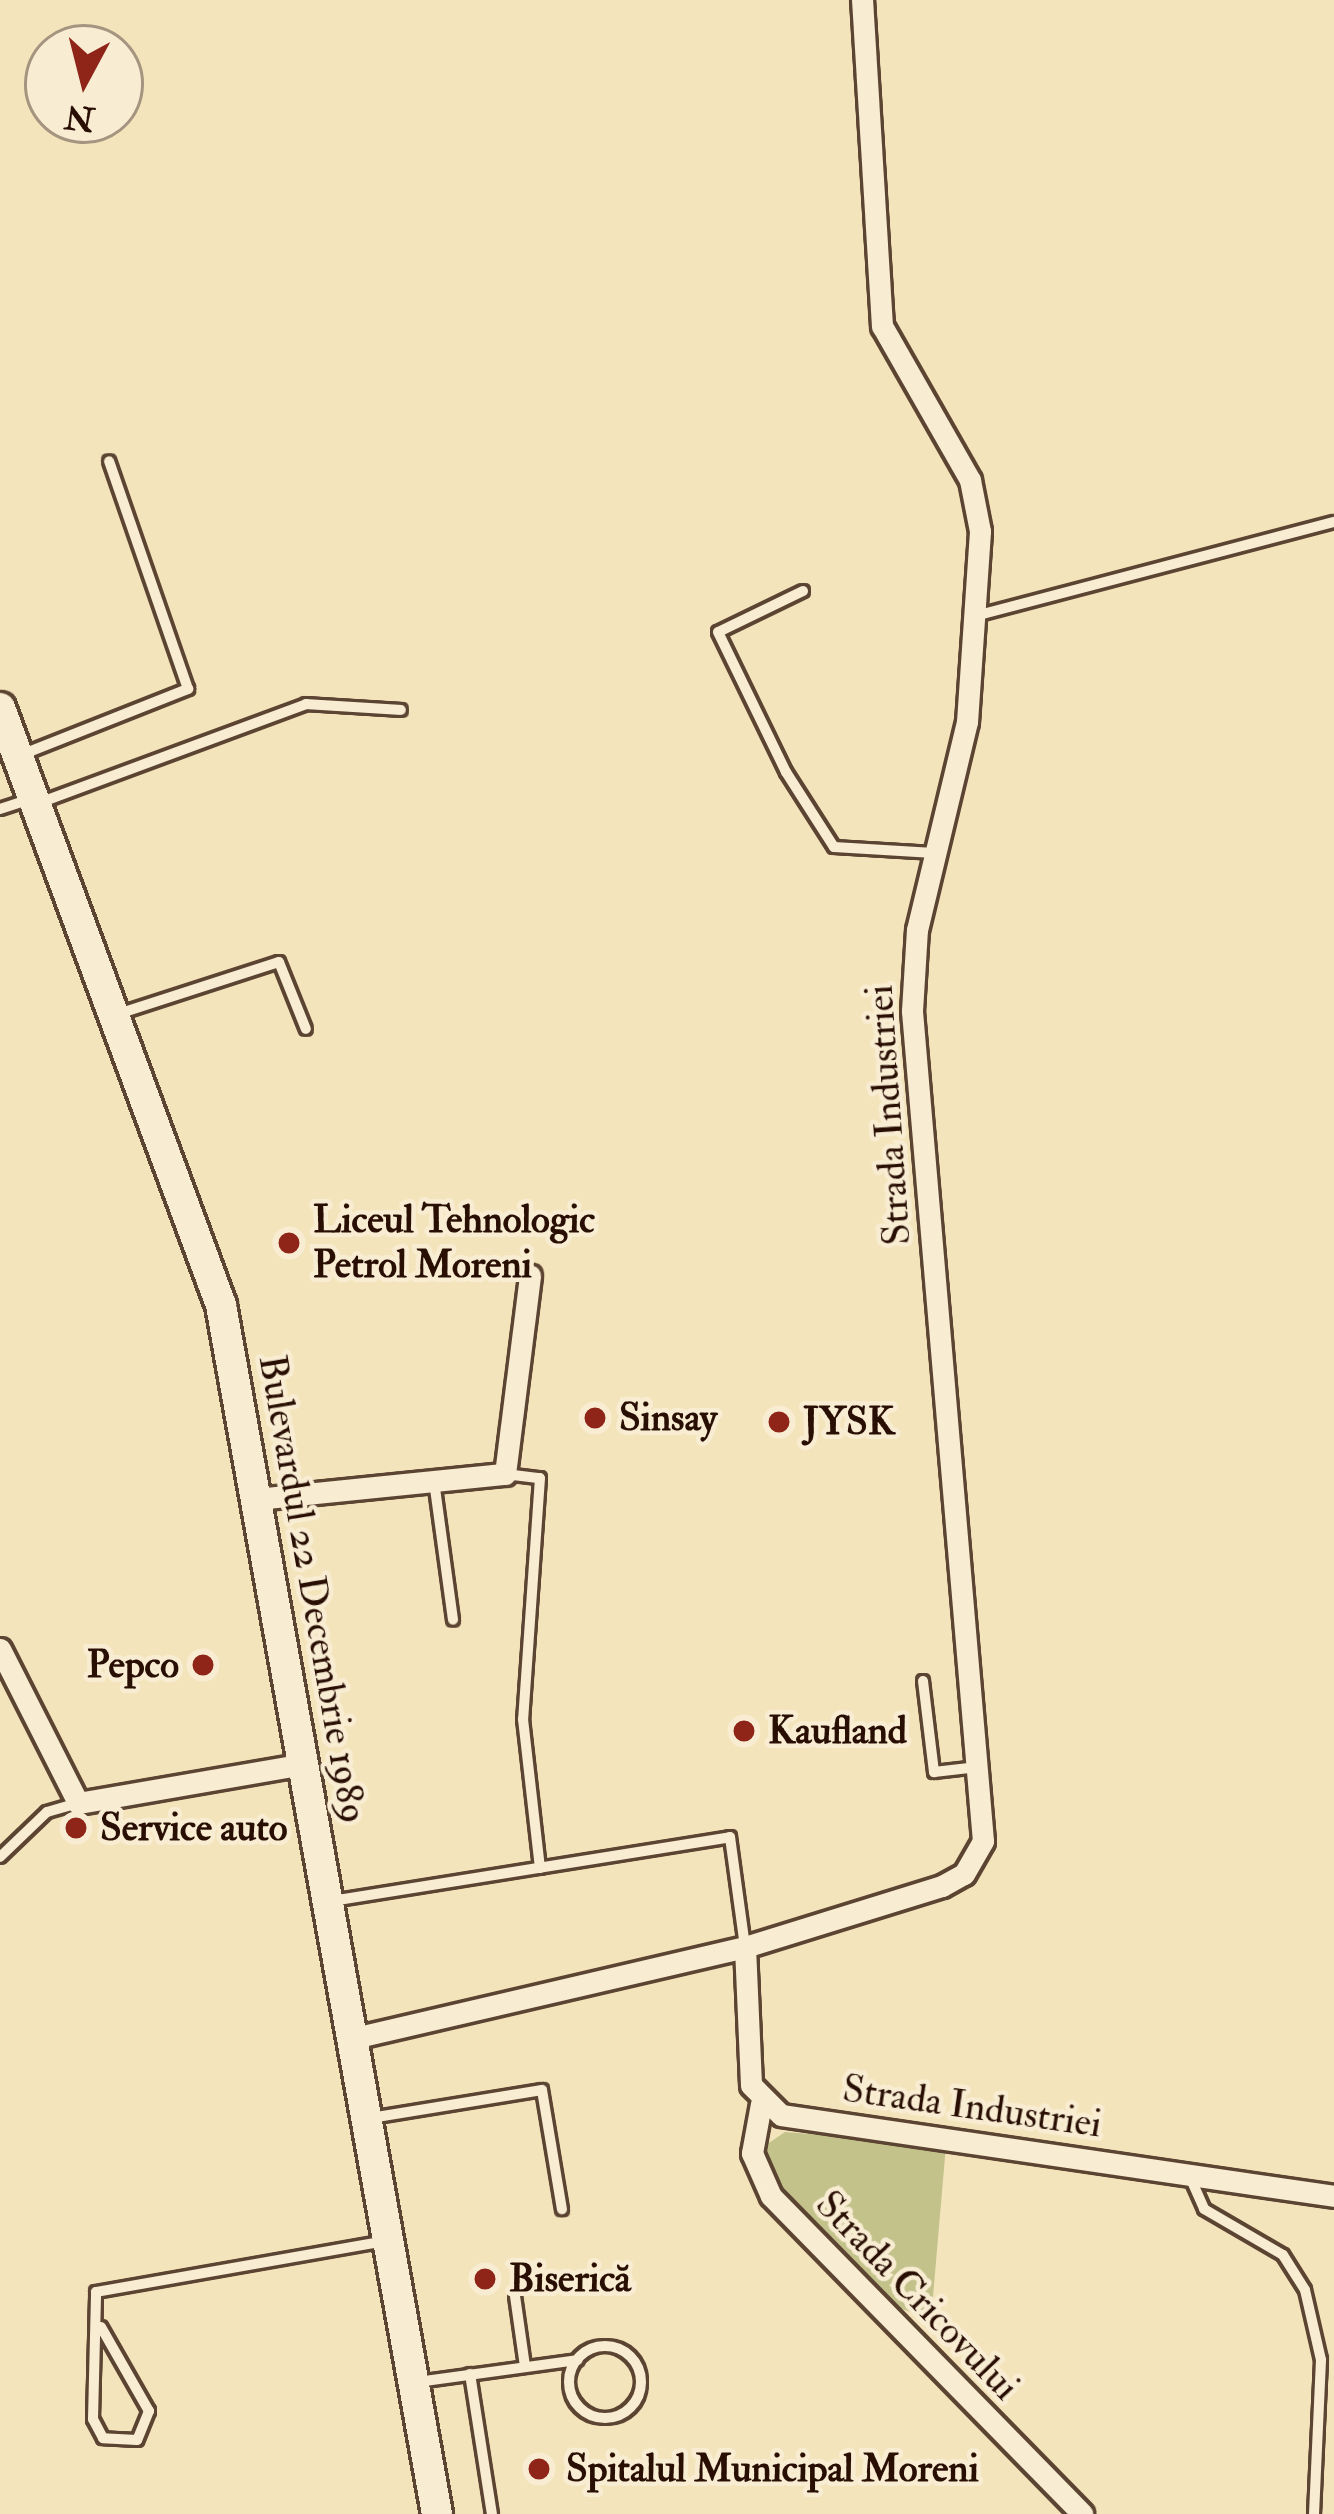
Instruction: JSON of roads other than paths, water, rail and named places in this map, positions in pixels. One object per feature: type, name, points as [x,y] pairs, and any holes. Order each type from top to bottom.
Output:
[{"type":"main road","name":"Bulevardul 22 Decembrie 1989","points":[[0,709],[118,1014],[221,1305],[437,2514]]},
{"type":"street","name":"Strada Industriei","points":[[354,2038],[745,1947],[964,1874],[982,1841],[981,1766],[912,1011],[934,853],[956,787],[979,615],[970,480],[882,326],[862,0]]},
{"type":"street","points":[[257,1499],[505,1474],[530,1276]]},
{"type":"street","points":[[0,1649],[78,1803],[304,1763]]},
{"type":"street","points":[[745,1947],[761,2104]]},
{"type":"street","name":"Strada Industriei","points":[[761,2104],[1190,2177],[1334,2195]]},
{"type":"street","name":"Strada Cricovului","points":[[761,2104],[750,2138],[771,2196],[1082,2514]]},
{"type":"lane","points":[[18,756],[188,689],[109,461]]},
{"type":"lane","points":[[979,615],[1334,523]]},
{"type":"lane","points":[[803,591],[718,632],[776,752],[834,847],[934,853]]},
{"type":"lane","points":[[0,809],[35,801],[305,704],[401,710]]},
{"type":"lane","points":[[118,1014],[279,962],[306,1029]]},
{"type":"lane","points":[[505,1474],[540,1478],[523,1719],[540,1868]]},
{"type":"lane","points":[[434,1481],[453,1620]]},
{"type":"lane","points":[[923,1681],[934,1772],[981,1766]]},
{"type":"lane","points":[[0,1857],[47,1812],[78,1803]]},
{"type":"lane","points":[[329,1901],[730,1837],[745,1947]]},
{"type":"lane","points":[[368,2119],[542,2090],[562,2209]]},
{"type":"lane","points":[[1190,2177],[1204,2209],[1282,2254],[1305,2290],[1322,2360],[1314,2514]]},
{"type":"lane","points":[[101,2327],[87,2355],[94,2419],[103,2438],[136,2440],[149,2411],[101,2327],[96,2292],[389,2241]]},
{"type":"lane","points":[[515,2296],[526,2366]]},
{"type":"lane","points":[[414,2383],[577,2360],[610,2346],[632,2357],[641,2380],[634,2404],[616,2416],[583,2410],[569,2380],[577,2360]]},
{"type":"lane","points":[[470,2374],[492,2514]]},
{"type":"place","name":"Liceul Tehnologic Petrol Moreni","points":[[289,1243]]},
{"type":"place","name":"Sinsay","points":[[595,1418]]},
{"type":"place","name":"JYSK","points":[[779,1422]]},
{"type":"place","name":"Pepco","points":[[203,1665]]},
{"type":"place","name":"Kaufland","points":[[744,1731]]},
{"type":"place","name":"Service auto","points":[[76,1828]]},
{"type":"place","name":"Biserică","points":[[485,2279]]},
{"type":"place","name":"Spitalul Municipal Moreni","points":[[539,2469]]}]
